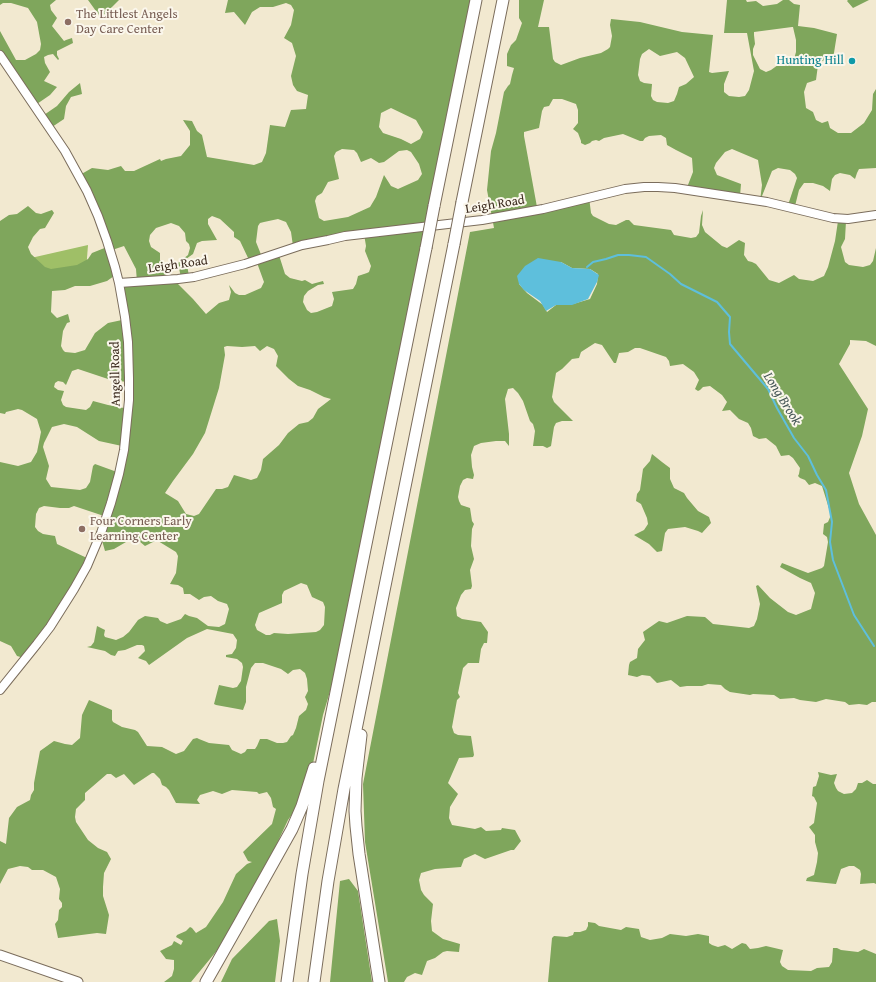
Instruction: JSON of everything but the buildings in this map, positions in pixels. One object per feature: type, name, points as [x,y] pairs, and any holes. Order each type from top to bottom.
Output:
[{"type":"highway","points":[[287,982],[302,874],[318,781],[476,0]]},
{"type":"highway","points":[[314,982],[336,835],[503,0]]},
{"type":"highway","points":[[372,651],[356,778],[355,811],[359,854],[379,982]]},
{"type":"highway","points":[[206,982],[292,829],[306,793],[332,712]]},
{"type":"main road","points":[[0,955],[78,982]]},
{"type":"street","name":"Angell Road","points":[[0,55],[65,151],[87,191],[98,216],[107,241],[119,284],[125,317],[128,342],[129,400],[119,474],[101,533],[87,566],[50,627],[0,690]]},
{"type":"street","name":"Leigh Road","points":[[119,284],[194,277],[245,264],[302,245],[344,236],[482,220],[543,209],[625,189],[644,187],[675,188],[767,202],[833,218],[848,219],[876,215]]},
{"type":"green space","points":[[0,0],[56,0],[50,5],[51,10],[57,18],[52,26],[64,41],[72,38],[73,43],[57,51],[58,60],[53,54],[44,57],[45,63],[50,72],[44,81],[57,87],[50,95],[34,106],[0,55],[0,31],[16,60],[25,60],[40,50],[41,44],[37,22],[28,8],[11,3],[3,3],[0,5]]},
{"type":"green space","points":[[88,0],[119,0],[101,18]]},
{"type":"green space","points":[[228,0],[473,0],[333,681],[323,715],[310,778],[303,799],[288,820],[273,852],[219,948],[191,982],[164,982],[172,976],[174,960],[166,959],[160,951],[172,945],[174,941],[181,945],[183,941],[176,937],[177,935],[186,931],[190,927],[196,933],[206,927],[223,902],[236,874],[247,864],[252,862],[248,861],[243,852],[272,824],[276,809],[273,807],[271,798],[267,792],[259,794],[257,792],[232,790],[222,794],[213,791],[200,795],[197,800],[200,804],[176,803],[169,790],[162,785],[160,779],[154,773],[134,785],[124,774],[116,778],[111,774],[107,774],[85,793],[85,800],[76,809],[75,817],[76,822],[88,840],[98,848],[107,852],[111,859],[104,873],[103,887],[103,896],[109,915],[106,934],[97,933],[58,938],[55,924],[58,920],[59,910],[62,907],[62,903],[59,899],[60,889],[56,877],[43,870],[32,870],[28,867],[20,866],[8,869],[0,884],[0,841],[6,844],[9,818],[17,807],[30,800],[34,790],[40,751],[54,741],[72,745],[80,738],[82,715],[89,700],[112,710],[113,722],[122,727],[138,732],[147,746],[162,747],[176,754],[184,751],[193,739],[197,738],[209,743],[229,745],[232,750],[241,754],[247,749],[255,749],[260,739],[267,739],[277,743],[287,742],[293,735],[299,716],[306,710],[308,704],[305,697],[308,691],[307,679],[305,673],[300,669],[293,670],[288,674],[281,669],[263,663],[255,663],[251,668],[246,687],[246,702],[243,710],[214,704],[219,685],[233,688],[237,687],[241,681],[243,667],[242,663],[237,659],[226,657],[226,655],[232,654],[236,648],[237,640],[233,634],[207,629],[187,638],[149,665],[146,661],[138,658],[145,651],[144,646],[142,645],[137,645],[118,651],[115,656],[105,651],[87,647],[91,646],[94,642],[97,626],[105,630],[105,637],[116,640],[123,637],[138,620],[145,616],[158,618],[160,621],[167,624],[181,619],[185,614],[197,618],[208,626],[219,627],[225,624],[229,609],[227,604],[218,601],[211,596],[204,597],[199,600],[190,594],[184,594],[183,588],[178,585],[170,584],[176,573],[178,556],[176,552],[158,541],[145,546],[133,536],[114,549],[105,551],[101,537],[104,516],[74,506],[69,508],[60,508],[44,506],[39,508],[36,514],[35,527],[43,534],[55,536],[57,544],[87,558],[58,610],[24,658],[17,656],[11,646],[0,641],[0,462],[18,466],[31,462],[37,452],[41,432],[37,419],[22,410],[18,409],[6,412],[5,414],[0,413],[0,221],[9,215],[17,214],[28,206],[36,213],[41,214],[52,210],[54,213],[45,228],[40,229],[33,237],[28,247],[31,254],[45,267],[51,269],[77,265],[88,259],[92,253],[107,247],[78,176],[92,168],[108,170],[121,166],[125,171],[134,171],[160,159],[161,161],[181,156],[190,145],[190,131],[183,120],[192,121],[197,131],[202,135],[207,157],[254,165],[262,162],[266,153],[270,125],[285,127],[291,110],[306,109],[308,95],[297,91],[293,85],[291,76],[296,56],[292,43],[284,38],[291,25],[294,10],[291,5],[286,3],[273,7],[260,7],[252,12],[245,25],[234,12],[225,13]],"holes":[[[391,108],[416,120],[423,132],[420,139],[411,144],[383,133],[379,127],[381,113]],[[342,149],[354,150],[361,162],[371,158],[379,163],[384,162],[399,151],[407,150],[411,152],[419,164],[422,174],[418,180],[398,189],[391,186],[384,175],[376,197],[370,207],[348,217],[324,221],[319,218],[315,201],[317,196],[322,193],[328,182],[339,179],[334,156],[336,152]],[[212,216],[220,219],[234,232],[234,237],[240,241],[249,260],[256,260],[264,282],[261,288],[245,295],[235,293],[229,285],[231,292],[229,300],[219,303],[206,314],[174,280],[168,279],[166,266],[160,260],[160,253],[151,247],[149,241],[150,235],[156,228],[171,223],[179,226],[185,233],[186,241],[190,248],[188,255],[178,263],[181,278],[189,276],[186,259],[193,254],[197,243],[202,241],[217,240],[208,224],[208,219]],[[278,219],[286,222],[291,232],[293,246],[364,234],[366,246],[365,251],[371,266],[369,272],[358,276],[353,289],[332,292],[334,299],[332,306],[311,313],[307,310],[303,302],[304,296],[308,291],[318,285],[324,284],[323,281],[312,284],[305,280],[302,281],[290,278],[285,274],[278,252],[262,257],[256,242],[258,226],[260,223]],[[124,246],[136,269],[137,282],[119,284],[122,320],[108,323],[95,333],[85,350],[75,353],[65,352],[61,346],[63,331],[67,323],[70,322],[68,314],[57,318],[51,312],[52,291],[65,290],[75,286],[90,286],[107,281],[114,276],[109,251]],[[227,346],[255,346],[260,351],[267,346],[274,349],[278,356],[276,366],[289,379],[298,386],[331,399],[318,409],[313,418],[308,422],[299,424],[288,433],[279,445],[263,459],[261,470],[257,478],[251,480],[234,475],[228,487],[216,489],[199,514],[194,516],[186,514],[178,501],[165,493],[193,454],[205,433],[219,388],[225,355],[224,347]],[[78,369],[111,380],[127,382],[126,406],[124,408],[93,401],[90,407],[86,410],[66,407],[63,405],[61,400],[64,391],[58,390],[54,387],[55,383],[58,381],[63,382],[66,385],[72,371]],[[64,424],[77,427],[99,441],[122,446],[117,472],[95,464],[93,466],[90,482],[86,488],[80,490],[51,487],[46,479],[49,466],[43,447],[52,427]],[[301,583],[307,585],[312,597],[323,602],[325,607],[324,625],[316,632],[288,634],[274,633],[266,635],[257,630],[255,625],[259,613],[282,603],[282,595],[284,591]]]},
{"type":"green space","points":[[519,0],[544,0],[538,27],[549,27],[553,59],[561,65],[580,58],[601,53],[608,49],[610,47],[612,36],[610,25],[611,19],[640,22],[682,32],[713,35],[709,72],[729,71],[724,84],[724,92],[729,96],[739,97],[745,96],[749,90],[754,71],[747,33],[724,33],[727,0],[746,0],[747,2],[756,1],[763,6],[777,4],[783,0],[789,0],[794,4],[800,5],[798,26],[814,28],[837,34],[833,59],[827,59],[820,62],[818,65],[816,80],[807,83],[804,92],[806,108],[813,112],[816,120],[822,123],[828,121],[830,128],[838,133],[851,133],[864,123],[872,110],[873,94],[876,89],[876,168],[859,169],[855,179],[850,175],[840,173],[835,175],[832,179],[830,191],[823,186],[813,183],[804,183],[799,190],[794,210],[787,208],[797,178],[790,170],[778,168],[772,171],[760,201],[762,185],[758,160],[732,149],[725,152],[714,168],[717,175],[741,184],[740,196],[686,190],[693,172],[692,158],[667,145],[666,138],[661,135],[649,136],[643,141],[640,141],[623,134],[604,138],[599,141],[592,141],[585,145],[581,143],[578,133],[573,129],[578,123],[578,110],[576,104],[562,99],[553,99],[549,106],[544,107],[539,128],[524,132],[524,136],[537,207],[589,197],[591,213],[593,216],[609,224],[616,225],[629,220],[634,225],[671,230],[674,235],[691,238],[696,237],[699,233],[703,210],[702,225],[705,232],[722,246],[727,248],[739,240],[745,243],[744,255],[748,261],[756,264],[769,280],[779,283],[794,275],[799,279],[813,281],[824,276],[835,241],[838,221],[846,221],[845,239],[841,247],[845,262],[849,265],[863,267],[870,265],[873,261],[876,248],[876,346],[866,341],[850,340],[850,344],[839,364],[868,409],[862,436],[849,473],[859,504],[876,535],[876,702],[872,702],[867,705],[849,705],[845,702],[826,699],[816,702],[794,698],[780,699],[774,695],[750,695],[730,692],[721,685],[708,684],[702,686],[680,687],[671,680],[657,683],[650,676],[642,675],[637,677],[628,675],[630,662],[637,658],[638,649],[645,640],[643,632],[659,621],[667,623],[687,616],[705,617],[713,624],[749,628],[754,626],[760,604],[756,586],[758,585],[770,598],[788,612],[796,615],[811,609],[815,593],[811,583],[780,567],[782,563],[808,573],[824,566],[828,542],[827,537],[823,534],[824,524],[828,522],[831,515],[822,486],[815,483],[809,485],[805,480],[798,476],[800,468],[793,458],[789,455],[781,456],[776,446],[766,438],[759,439],[753,436],[748,423],[739,419],[730,410],[722,411],[727,402],[722,395],[710,386],[703,387],[698,391],[695,389],[699,380],[694,372],[683,364],[670,366],[666,357],[640,348],[619,353],[616,363],[614,363],[602,345],[595,343],[581,352],[579,358],[572,359],[556,373],[552,397],[554,402],[573,421],[562,421],[556,423],[551,446],[547,448],[543,446],[533,446],[535,431],[523,401],[513,388],[508,389],[505,399],[509,446],[505,441],[496,441],[481,443],[474,446],[471,455],[474,475],[473,479],[467,478],[463,480],[458,497],[461,505],[470,508],[472,521],[474,524],[472,529],[471,546],[474,559],[470,570],[472,586],[471,589],[465,590],[461,595],[456,608],[457,616],[462,619],[481,622],[488,632],[487,643],[484,643],[481,649],[479,663],[468,663],[463,668],[458,693],[460,697],[457,700],[452,727],[454,733],[458,735],[471,736],[474,755],[473,757],[459,758],[448,783],[458,794],[450,807],[449,818],[452,825],[475,829],[481,827],[486,831],[501,830],[502,828],[515,830],[521,841],[514,850],[485,859],[475,854],[464,859],[461,867],[435,869],[421,873],[419,880],[421,890],[433,904],[431,921],[432,931],[443,939],[460,944],[459,952],[443,952],[435,958],[427,961],[422,975],[415,973],[407,977],[404,982],[388,982],[365,842],[363,784],[470,232],[494,228],[487,190],[491,151],[504,92],[510,84],[514,68],[507,66],[507,54],[511,45],[516,40],[522,23],[519,18]],"holes":[[[793,27],[796,40],[796,52],[794,59],[787,63],[782,62],[766,72],[760,69],[753,55],[755,44],[754,32]],[[649,49],[660,56],[677,52],[685,58],[694,77],[686,84],[679,87],[674,101],[668,103],[657,102],[653,100],[651,96],[652,84],[640,81],[638,75],[642,54]],[[561,262],[572,268],[590,269],[598,274],[597,284],[590,299],[573,304],[556,305],[547,312],[543,305],[527,293],[519,284]]]},
{"type":"green space","points":[[869,0],[853,8],[847,1]]},
{"type":"green space","points":[[80,83],[82,94],[71,97],[66,106],[64,119],[49,129],[41,117],[57,106],[69,92]]},
{"type":"green space","points":[[88,245],[86,271],[25,303],[0,265]]},
{"type":"green space","points":[[652,454],[670,468],[670,479],[674,488],[684,493],[698,511],[709,517],[711,523],[702,533],[685,527],[668,529],[665,533],[662,551],[657,552],[649,544],[634,535],[644,530],[648,524],[641,504],[636,501],[637,494],[640,490],[643,469],[650,461]]},
{"type":"green space","points":[[818,772],[831,775],[837,774],[834,783],[838,791],[844,794],[852,793],[856,789],[858,783],[862,783],[867,780],[873,784],[876,784],[876,884],[860,884],[860,870],[854,866],[841,869],[836,884],[806,881],[807,878],[814,875],[818,853],[815,835],[809,827],[814,823],[817,803],[812,796],[813,787],[816,786],[819,776]]},
{"type":"green space","points":[[349,879],[358,891],[372,982],[330,982],[340,881]]},
{"type":"green space","points":[[277,919],[280,941],[275,982],[221,982],[232,959],[269,921]]},
{"type":"green space","points":[[588,922],[595,923],[599,926],[621,930],[626,927],[639,929],[641,937],[650,940],[662,938],[670,934],[686,936],[698,934],[709,936],[709,943],[718,947],[725,945],[732,949],[742,943],[746,944],[750,949],[766,946],[783,950],[780,962],[782,966],[788,970],[811,971],[817,968],[829,967],[832,962],[833,948],[858,952],[864,949],[876,954],[876,982],[548,982],[552,938],[554,936],[567,937],[573,935],[574,932],[586,930]]},
{"type":"water","points":[[538,258],[561,262],[572,268],[590,269],[599,275],[588,299],[572,305],[556,305],[546,311],[540,301],[524,290],[519,284],[517,276],[525,266]]},
{"type":"waterway","name":"Long Brook","points":[[587,267],[593,262],[618,255],[646,257],[681,284],[717,302],[730,317],[730,344],[768,389],[794,438],[808,456],[826,490],[832,522],[830,542],[833,560],[854,615],[874,646]]},
{"type":"place","name":"The Littlest Angels Day Care Center","points":[[68,22]]},
{"type":"place","name":"Hunting Hill","points":[[852,61]]},
{"type":"place","name":"Four Corners Early Learning Center","points":[[82,529]]}]
